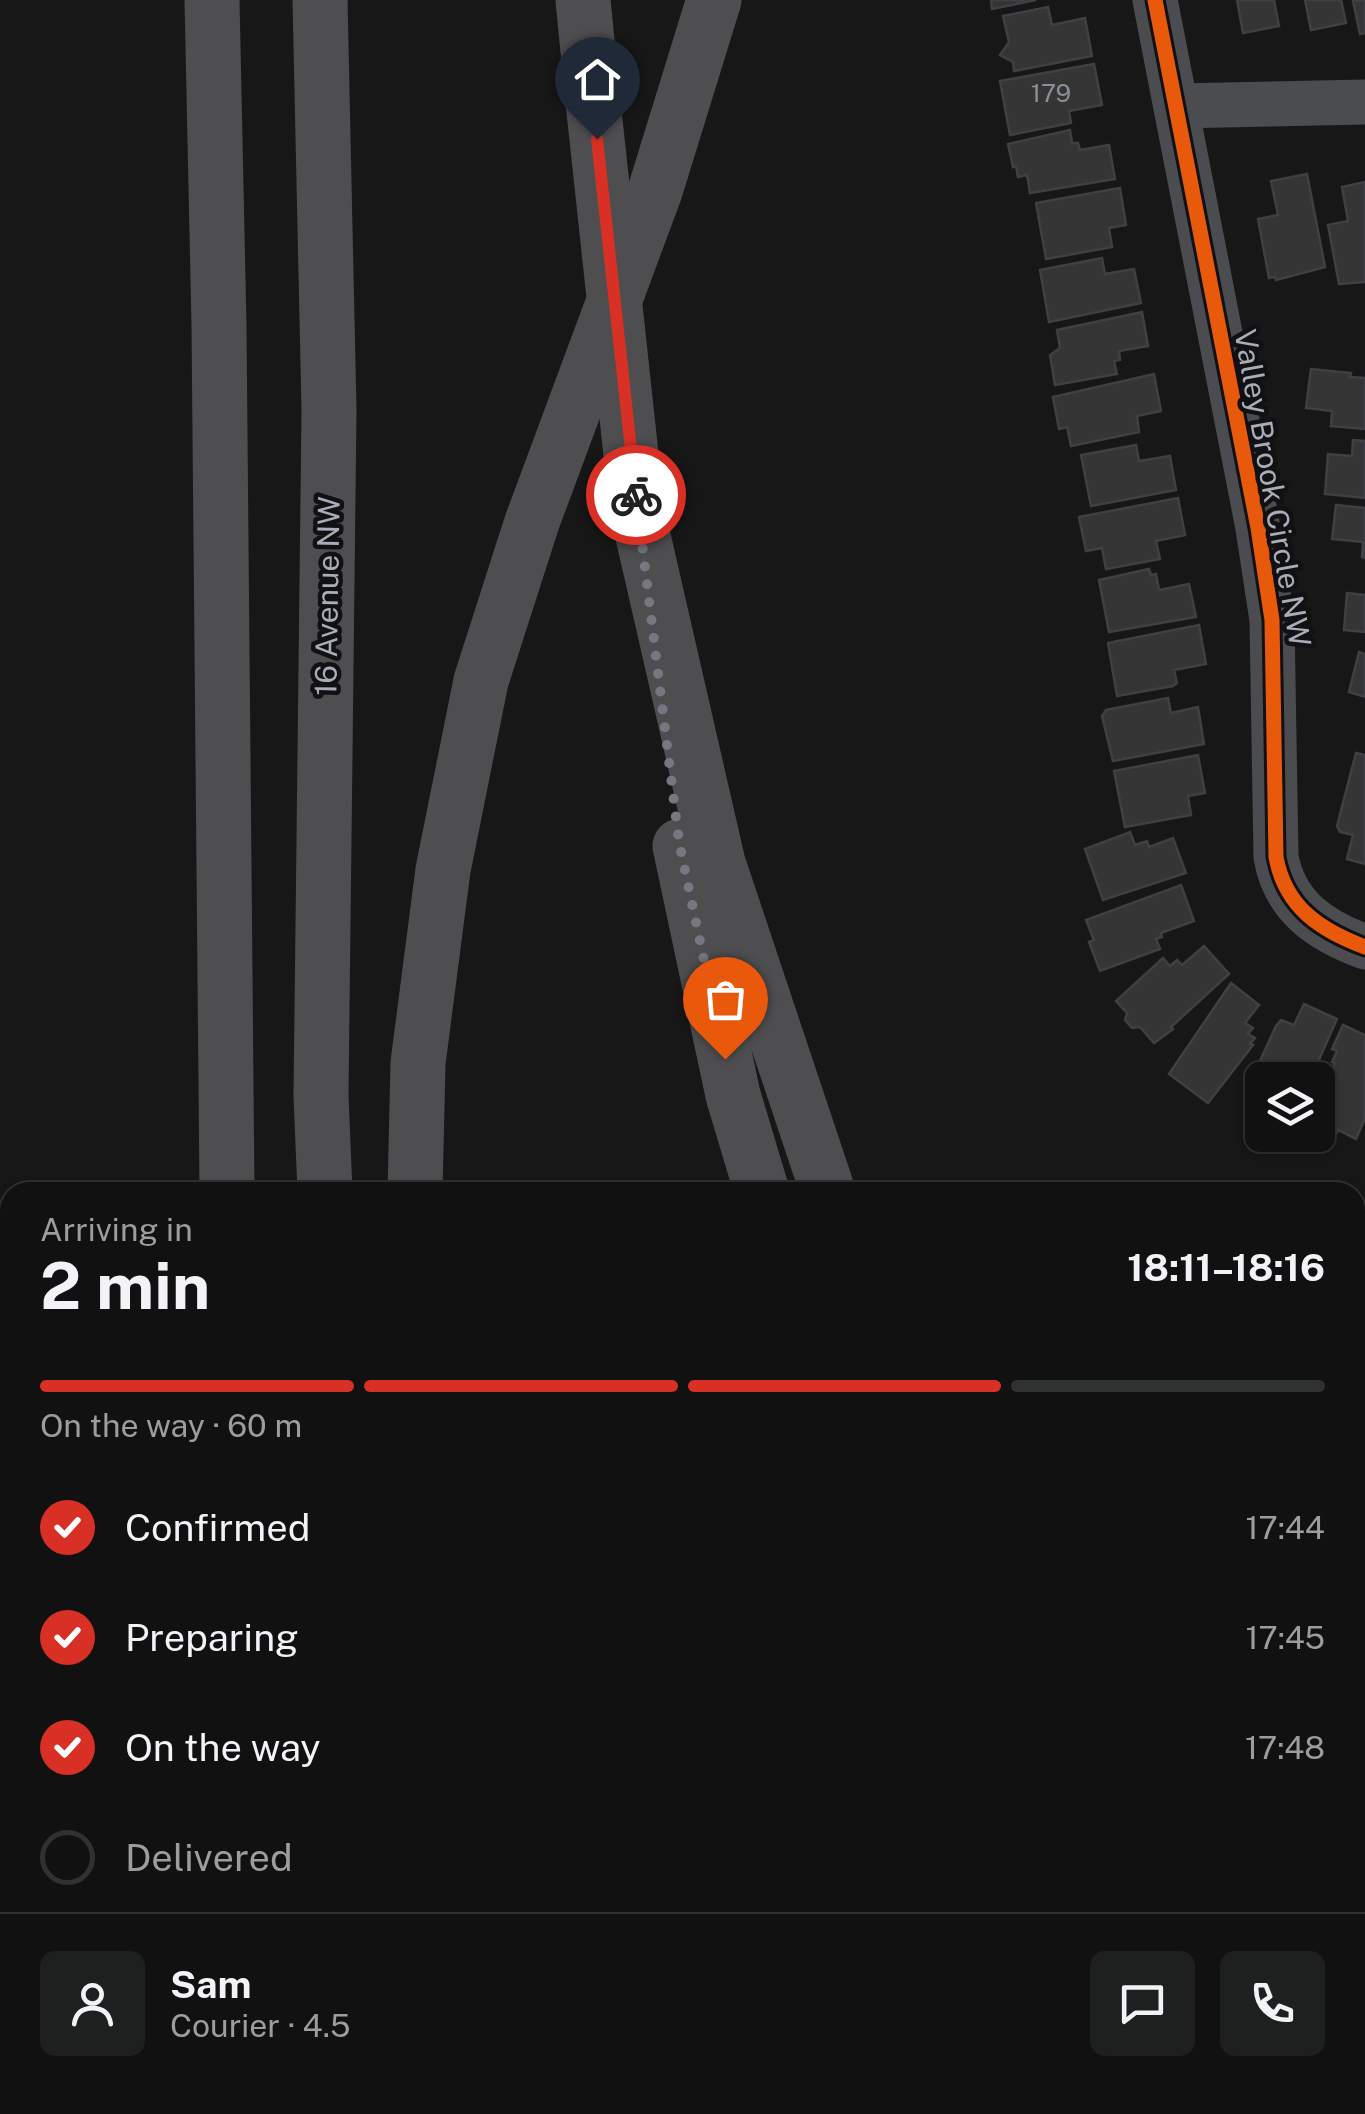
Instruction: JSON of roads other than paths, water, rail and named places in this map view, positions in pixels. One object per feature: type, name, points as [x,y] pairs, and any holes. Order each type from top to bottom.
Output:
[{"type":"highway","points":[[212,0],[227,1182]]},
{"type":"highway","name":"16 Avenue NW","points":[[320,0],[329,410],[321,1096],[325,1182]]},
{"type":"highway","points":[[583,0],[637,510],[679,842],[733,1095],[759,1182]]},
{"type":"highway","points":[[415,1182],[418,1063],[442,870],[481,681],[532,522],[655,190],[714,0]]},
{"type":"highway","points":[[637,510],[718,864],[825,1182]]},
{"type":"street","name":"Valley Brook Circle NW","points":[[1155,0],[1272,620],[1276,673],[1276,857],[1280,876],[1308,919],[1365,947]]},
{"type":"street","points":[[1176,106],[1365,102]]}]
